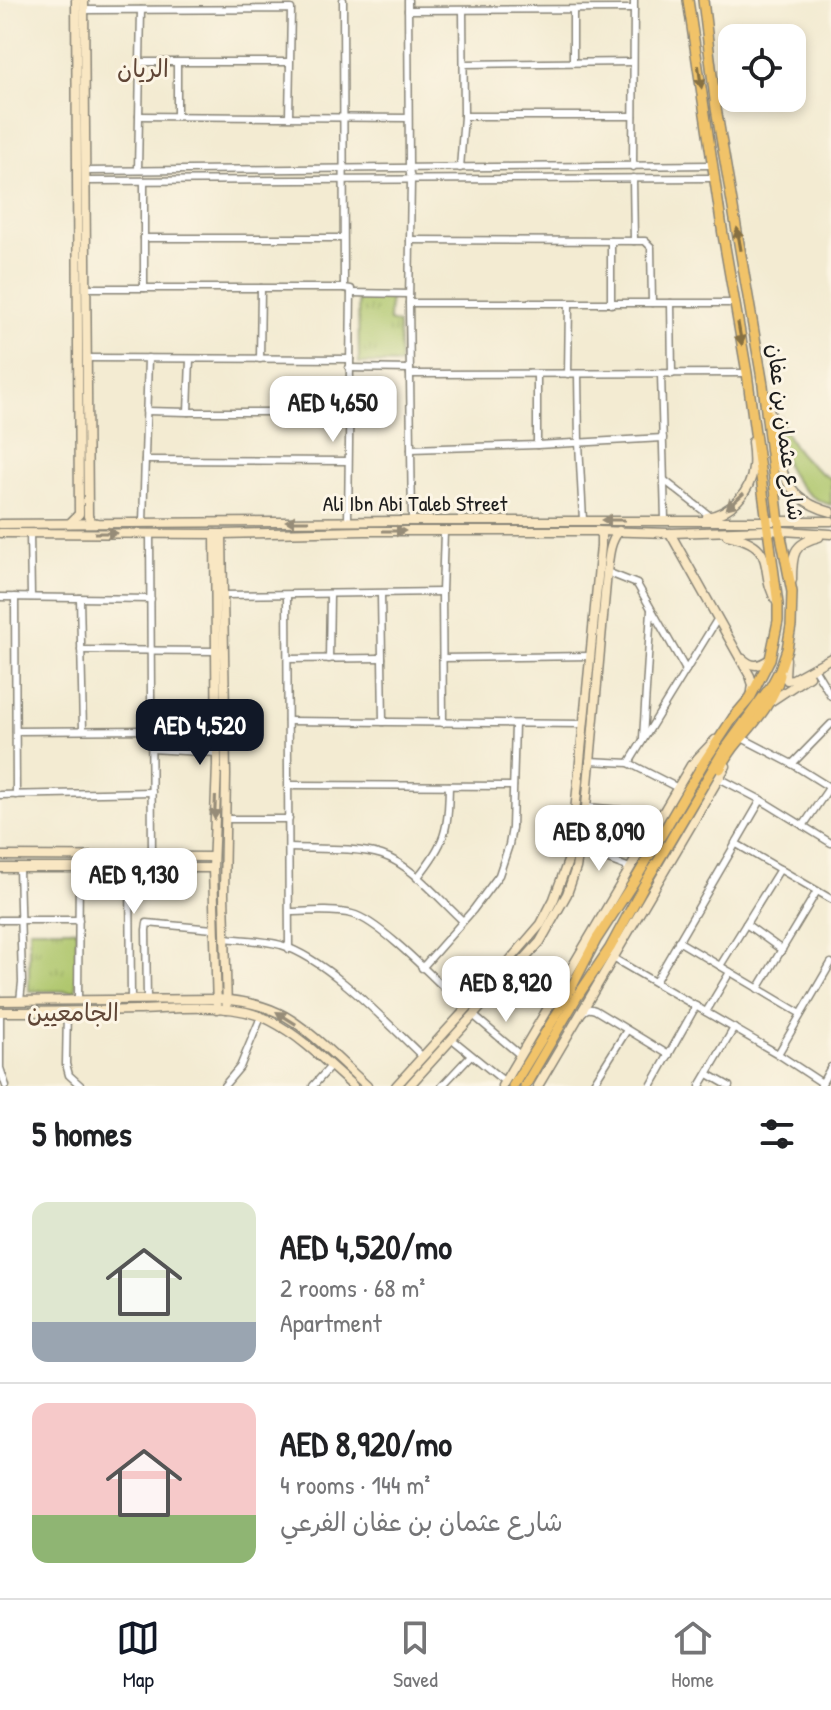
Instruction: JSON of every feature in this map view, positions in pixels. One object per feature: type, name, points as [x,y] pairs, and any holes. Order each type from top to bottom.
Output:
[{"type":"main road","name":"شارع عثمان بن عفان","points":[[525,1086],[577,997],[610,948],[641,881],[724,731],[750,698],[770,659],[778,621],[747,373],[688,0]]},
{"type":"main road","name":"شارع عثمان بن عفان","points":[[508,1085],[596,940],[641,881],[732,739],[763,699],[787,649],[792,592],[780,526],[763,385],[716,108],[703,0]]},
{"type":"main road","points":[[699,793],[714,778],[736,743],[770,702],[778,685],[787,649]]},
{"type":"main road","points":[[641,881],[611,940],[604,942],[604,934],[641,881]]},
{"type":"main road","points":[[559,999],[595,949],[602,945],[604,952],[577,997]]},
{"type":"street","points":[[68,523],[79,514],[76,0]]},
{"type":"street","points":[[289,116],[291,0]]},
{"type":"street","points":[[343,0],[344,288]]},
{"type":"street","points":[[408,0],[412,521]]},
{"type":"street","points":[[633,167],[634,0]]},
{"type":"street","points":[[98,523],[91,522],[88,516],[84,5],[141,10],[291,9]]},
{"type":"street","points":[[408,10],[634,9]]},
{"type":"street","points":[[138,170],[141,10]]},
{"type":"street","points":[[573,10],[573,62]]},
{"type":"street","points":[[460,168],[465,64],[463,11]]},
{"type":"street","points":[[140,62],[289,62]]},
{"type":"street","points":[[177,62],[177,116]]},
{"type":"street","points":[[465,64],[633,62]]},
{"type":"street","points":[[139,116],[408,118]]},
{"type":"street","points":[[464,116],[633,116]]},
{"type":"street","points":[[693,178],[700,165]]},
{"type":"street","points":[[86,171],[712,165]]},
{"type":"street","points":[[633,178],[634,241]]},
{"type":"street","points":[[86,181],[714,178]]},
{"type":"street","points":[[144,181],[144,288]]},
{"type":"street","points":[[144,238],[343,238]]},
{"type":"street","points":[[410,240],[645,241],[651,247],[652,303]]},
{"type":"street","points":[[611,241],[611,304]]},
{"type":"street","points":[[86,288],[351,289],[348,521]]},
{"type":"street","points":[[260,359],[261,288]]},
{"type":"street","points":[[351,293],[409,294]]},
{"type":"street","points":[[409,303],[734,303]]},
{"type":"street","points":[[671,303],[672,374]]},
{"type":"street","points":[[568,374],[569,304]]},
{"type":"street","points":[[87,358],[350,359]]},
{"type":"street","points":[[143,523],[148,358]]},
{"type":"street","points":[[188,412],[190,359]]},
{"type":"street","points":[[349,368],[537,374],[747,373],[754,466],[747,490],[728,509],[690,520]]},
{"type":"street","points":[[537,374],[537,445]]},
{"type":"street","points":[[578,374],[583,520]]},
{"type":"street","points":[[661,374],[665,520]]},
{"type":"street","points":[[763,385],[782,471],[802,500],[831,512]]},
{"type":"street","points":[[146,411],[349,412]]},
{"type":"street","points":[[411,449],[663,438]]},
{"type":"street","points":[[145,460],[348,461]]},
{"type":"street","points":[[664,480],[710,516]]},
{"type":"street","points":[[664,498],[686,497]]},
{"type":"street","name":"Ali Ibn Abi Taleb Street","points":[[0,524],[690,520],[780,526],[831,521]]},
{"type":"street","points":[[703,532],[767,526]]},
{"type":"street","points":[[780,526],[831,535]]},
{"type":"street","points":[[396,1086],[540,942],[567,894],[576,868],[586,807],[607,572],[606,546],[598,531]]},
{"type":"street","points":[[410,1086],[452,1039],[541,924],[554,899],[571,853],[591,656],[606,546],[619,531]]},
{"type":"street","points":[[443,723],[444,532]]},
{"type":"street","points":[[703,532],[746,539],[757,547],[764,558],[772,595],[778,604]]},
{"type":"street","name":"Ali Ibn Abi Taleb Street","points":[[0,533],[703,532]]},
{"type":"street","points":[[30,533],[31,597]]},
{"type":"street","points":[[150,533],[152,856]]},
{"type":"street","points":[[670,533],[753,685],[750,698]]},
{"type":"street","points":[[219,534],[224,595],[225,938],[222,1004]]},
{"type":"street","points":[[219,534],[213,929],[222,1004]]},
{"type":"street","points":[[792,592],[792,564],[796,550],[802,542],[831,535]]},
{"type":"street","points":[[607,572],[637,584],[686,670]]},
{"type":"street","points":[[224,595],[442,592]]},
{"type":"street","points":[[381,594],[383,722]]},
{"type":"street","points":[[329,659],[330,595]]},
{"type":"street","points":[[287,596],[289,949]]},
{"type":"street","points":[[0,597],[151,599]]},
{"type":"street","points":[[15,597],[16,795]]},
{"type":"street","points":[[80,598],[83,730]]},
{"type":"street","points":[[643,740],[651,610]]},
{"type":"street","points":[[629,763],[718,618]]},
{"type":"street","points":[[787,649],[787,680],[831,658]]},
{"type":"street","points":[[81,650],[216,651]]},
{"type":"street","points":[[734,650],[751,665],[759,666],[770,659]]},
{"type":"street","points":[[443,658],[591,656]]},
{"type":"street","points":[[288,659],[382,658]]},
{"type":"street","points":[[770,702],[831,658]]},
{"type":"street","points":[[816,671],[831,696]]},
{"type":"street","points":[[288,721],[584,724]]},
{"type":"street","points":[[422,968],[499,875],[512,828],[515,724]]},
{"type":"street","points":[[792,764],[831,724]]},
{"type":"street","points":[[16,731],[152,730]]},
{"type":"street","points":[[452,1039],[508,1085],[520,1055],[559,999],[630,868],[691,765],[724,731]]},
{"type":"street","points":[[537,1086],[742,738],[830,786],[803,826]]},
{"type":"street","points":[[152,749],[217,753]]},
{"type":"street","points":[[589,761],[629,763],[678,788]]},
{"type":"street","points":[[719,778],[831,843]]},
{"type":"street","points":[[289,785],[513,786]]},
{"type":"street","points":[[417,878],[444,837],[448,821],[449,786]]},
{"type":"street","points":[[0,795],[152,792]]},
{"type":"street","points":[[655,982],[761,800]]},
{"type":"street","points":[[586,807],[620,810],[657,823]]},
{"type":"street","points":[[225,819],[289,819]]},
{"type":"street","points":[[735,843],[831,899]]},
{"type":"street","points":[[289,848],[382,855],[408,870],[463,921]]},
{"type":"street","points":[[579,849],[630,868]]},
{"type":"street","points":[[0,856],[213,857]]},
{"type":"street","points":[[0,868],[213,868]]},
{"type":"street","points":[[19,868],[20,1001]]},
{"type":"street","points":[[78,1000],[79,868]]},
{"type":"street","points":[[130,868],[131,1000]]},
{"type":"street","points":[[720,966],[780,869]]},
{"type":"street","points":[[758,989],[817,891]]},
{"type":"street","points":[[290,912],[355,914],[384,932],[520,1055]]},
{"type":"street","points":[[0,920],[79,920]]},
{"type":"street","points":[[147,1000],[147,923],[213,929]]},
{"type":"street","points":[[746,924],[782,950]]},
{"type":"street","points":[[225,938],[279,945],[305,956],[363,1000],[423,1057]]},
{"type":"street","points":[[678,941],[801,1014]]},
{"type":"street","points":[[613,958],[778,1054],[821,1084],[831,1067]]},
{"type":"street","points":[[778,1054],[831,963]]},
{"type":"street","points":[[706,1012],[730,972]]},
{"type":"street","points":[[537,1086],[577,997]]},
{"type":"street","points":[[0,1001],[147,1000],[222,1004],[269,1020],[301,1040],[353,1086]]},
{"type":"street","points":[[6,1086],[0,1068],[0,1012],[250,1003],[281,1013],[312,1035],[367,1086]]},
{"type":"street","points":[[651,1086],[696,1006]]},
{"type":"street","points":[[577,1018],[590,1008],[669,1055]]},
{"type":"street","points":[[67,1011],[66,1064],[69,1075],[81,1086]]},
{"type":"street","points":[[224,1086],[240,1067],[261,1017]]},
{"type":"street","points":[[700,1086],[734,1028]]},
{"type":"street","points":[[592,1086],[627,1030]]},
{"type":"street","points":[[442,1086],[471,1055]]},
{"type":"street","points":[[313,1086],[331,1066]]},
{"type":"street","points":[[708,1074],[729,1086]]},
{"type":"green space","points":[[358,296],[390,296],[389,321],[398,324],[400,364],[359,363]]},
{"type":"green space","points":[[777,417],[780,417],[788,437],[800,454],[831,479],[831,505],[806,492],[789,471],[780,445]]},
{"type":"green space","points":[[29,929],[76,929],[76,991],[29,991]]},
{"type":"district","name":"الريان","points":[[143,69]]},
{"type":"district","name":"الجامعيين","points":[[73,1013]]}]
